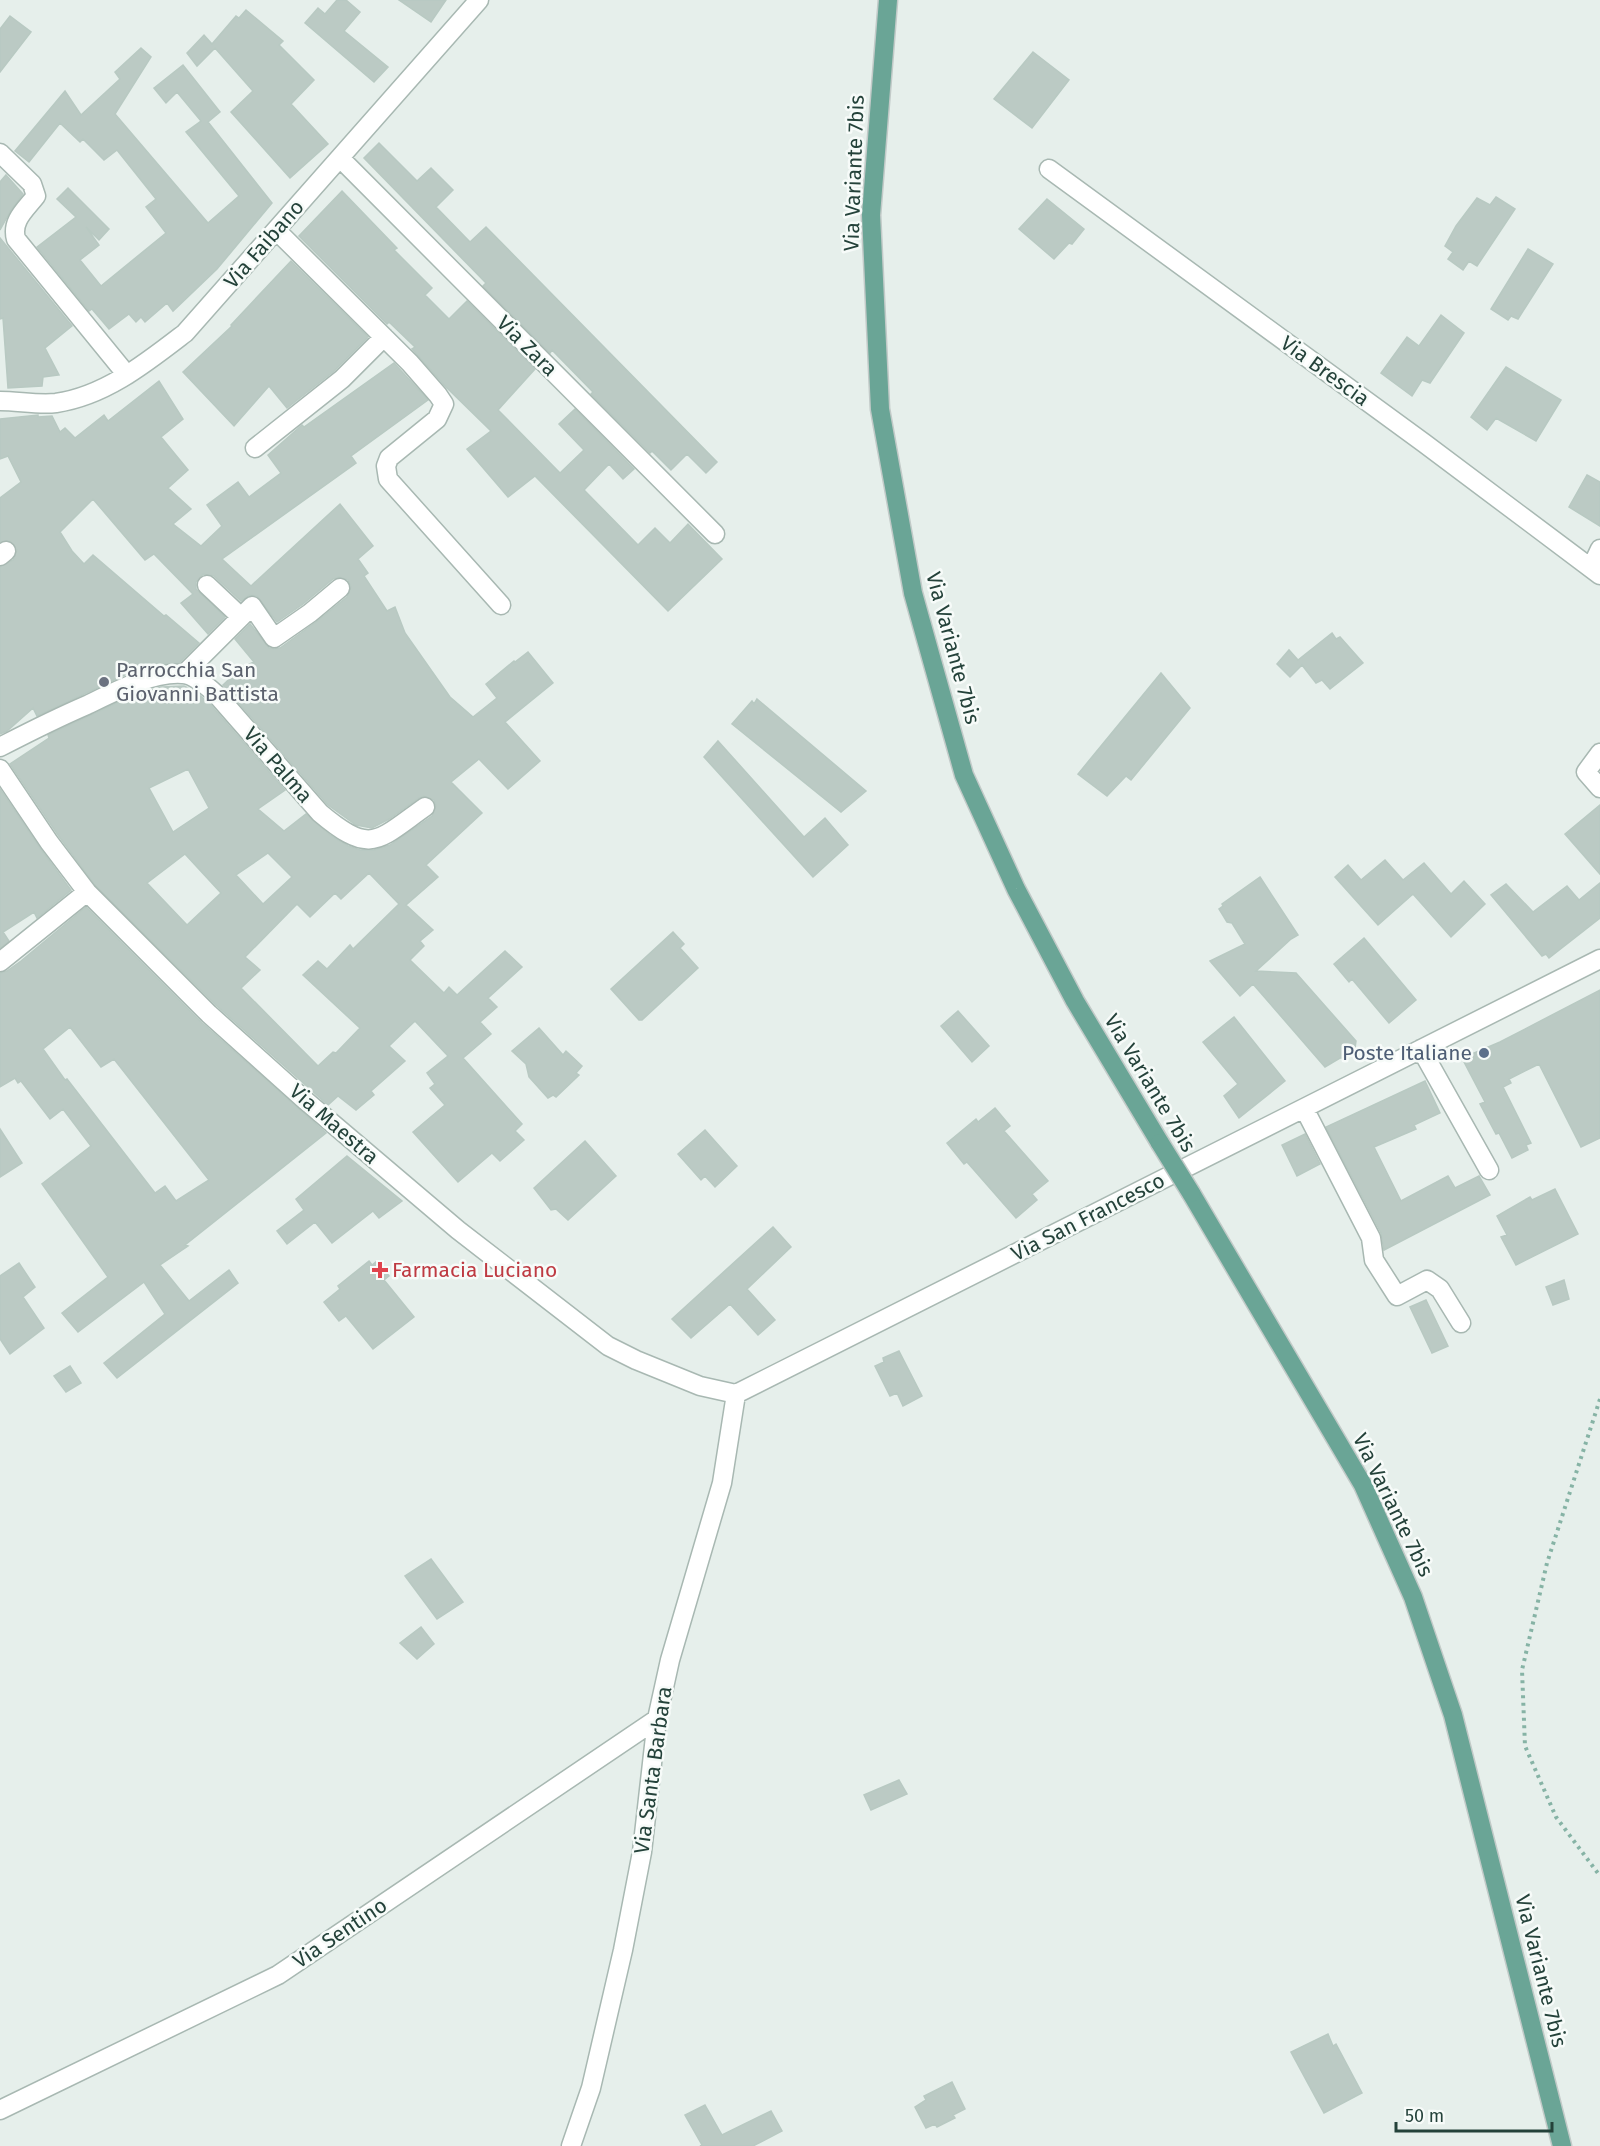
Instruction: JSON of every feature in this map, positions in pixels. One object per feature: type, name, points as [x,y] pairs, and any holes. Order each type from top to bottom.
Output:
[{"type":"main road","name":"Via Variante 7bis","points":[[888,0],[872,226],[880,409],[913,593],[964,775],[1016,889],[1075,1001],[1363,1485],[1413,1597],[1453,1715],[1562,2146]]},
{"type":"street","name":"Via Faibano","points":[[0,401],[55,403],[89,395],[127,375],[185,333],[479,0]]},
{"type":"street","points":[[0,153],[32,184],[35,190],[36,196],[14,224],[16,239],[127,375]]},
{"type":"street","name":"Via Zara","points":[[340,158],[715,534]]},
{"type":"street","name":"Via Brescia","points":[[1049,169],[1595,571]]},
{"type":"street","points":[[276,230],[438,394],[444,404],[437,419],[389,458],[386,466],[388,479],[501,605]]},
{"type":"street","points":[[255,448],[342,379],[384,337]]},
{"type":"street","points":[[1595,571],[1600,549]]},
{"type":"street","points":[[207,585],[241,617]]},
{"type":"street","points":[[0,747],[45,723],[123,688],[166,675],[185,673],[252,606],[274,638],[310,613],[340,588]]},
{"type":"street","name":"Via Palma","points":[[185,673],[217,695],[320,813],[339,829],[370,841],[380,838],[425,807]]},
{"type":"street","points":[[1600,753],[1586,772],[1600,788]]},
{"type":"street","name":"Via Maestra","points":[[0,769],[49,842],[87,892],[209,1014],[306,1101],[458,1230],[608,1346],[700,1386],[736,1394]]},
{"type":"street","points":[[0,962],[87,892]]},
{"type":"street","name":"Via San Francesco","points":[[736,1394],[1600,959]]},
{"type":"street","points":[[1421,1049],[1489,1170]]},
{"type":"street","points":[[1304,1108],[1371,1238],[1374,1260],[1397,1296],[1428,1280],[1440,1289],[1461,1323]]},
{"type":"street","name":"Via Santa Barbara","points":[[571,2146],[591,2088],[623,1950],[642,1852],[657,1719],[670,1660],[723,1483],[736,1394]]},
{"type":"street","name":"Via Sentino","points":[[0,2109],[278,1975],[657,1719]]},
{"type":"path","points":[[1600,1399],[1547,1563],[1522,1671],[1525,1746],[1556,1817],[1600,1876]]},
{"type":"building","points":[[337,0],[346,0],[360,12],[344,31],[388,67],[374,82],[305,23],[318,8],[325,14]]},
{"type":"building","points":[[399,0],[446,0],[431,22]]},
{"type":"building","points":[[246,10],[283,41],[279,45],[314,80],[291,104],[328,144],[290,178],[231,112],[253,91],[215,48],[197,66],[187,53],[204,35],[212,44],[236,16],[239,18]]},
{"type":"building","points":[[10,16],[31,32],[0,72],[0,29]]},
{"type":"building","points":[[141,48],[151,57],[115,114],[208,223],[239,196],[186,132],[201,121],[177,92],[166,103],[154,88],[183,65],[220,112],[208,122],[272,203],[217,269],[173,311],[167,303],[145,322],[141,317],[136,322],[129,314],[109,329],[92,309],[89,311],[37,247],[76,217],[57,199],[68,188],[109,229],[99,240],[86,227],[99,245],[80,260],[101,286],[166,233],[146,207],[156,199],[117,150],[104,160],[83,139],[80,142],[60,123],[29,162],[15,151],[65,91],[81,115],[120,79],[115,72]]},
{"type":"building","points":[[1033,52],[1069,80],[1032,128],[994,99]]},
{"type":"building","points":[[379,143],[417,181],[431,168],[453,190],[436,207],[470,242],[486,227],[717,462],[706,473],[687,454],[671,470],[652,451],[650,453],[591,394],[593,392],[552,350],[550,353],[483,286],[486,283],[364,158]]},
{"type":"building","points":[[6,175],[23,194],[0,230],[0,182]]},
{"type":"building","points":[[342,191],[397,248],[394,250],[432,288],[425,295],[449,319],[467,301],[535,369],[498,410],[560,473],[584,450],[559,424],[575,409],[634,469],[623,479],[609,464],[584,490],[638,545],[655,528],[670,543],[688,524],[722,559],[668,611],[535,476],[508,497],[467,449],[491,431],[446,387],[412,349],[415,347],[389,322],[387,324],[299,236]]},
{"type":"building","points":[[1496,197],[1515,209],[1477,266],[1469,261],[1463,270],[1448,259],[1453,252],[1445,246],[1456,226],[1477,198],[1490,205]]},
{"type":"building","points":[[1047,199],[1084,229],[1072,244],[1069,243],[1054,259],[1019,229]]},
{"type":"building","points":[[0,238],[72,326],[45,348],[59,375],[43,377],[42,386],[8,388],[3,318],[0,319]]},
{"type":"building","points":[[1528,249],[1553,264],[1518,319],[1511,316],[1508,320],[1491,309]]},
{"type":"building","points":[[291,261],[368,337],[334,371],[287,408],[269,386],[234,426],[183,372],[232,326]]},
{"type":"building","points":[[1441,315],[1464,333],[1430,383],[1422,380],[1412,396],[1381,373],[1407,337],[1419,346]]},
{"type":"building","points":[[394,363],[428,400],[351,456],[356,463],[222,559],[251,586],[340,504],[373,546],[358,559],[368,573],[364,576],[387,611],[395,607],[405,633],[450,697],[473,717],[497,698],[486,684],[528,652],[553,683],[505,722],[540,761],[508,789],[479,759],[451,782],[482,813],[426,865],[438,877],[406,905],[433,930],[420,941],[424,946],[410,960],[444,993],[449,987],[457,995],[505,951],[522,967],[488,998],[497,1007],[480,1022],[491,1034],[463,1058],[522,1124],[515,1131],[524,1140],[500,1161],[492,1153],[458,1182],[413,1132],[445,1105],[430,1088],[435,1084],[427,1073],[448,1056],[415,1021],[389,1046],[405,1061],[371,1091],[374,1095],[356,1110],[338,1096],[328,1105],[217,1006],[95,885],[10,764],[49,738],[48,735],[125,699],[161,687],[184,686],[209,703],[285,790],[258,809],[284,831],[306,814],[330,835],[348,846],[360,850],[374,850],[390,845],[432,816],[436,806],[434,800],[424,796],[419,798],[372,828],[356,825],[328,805],[223,685],[241,668],[254,662],[235,639],[250,624],[269,648],[280,648],[347,597],[351,587],[348,580],[339,577],[333,579],[277,622],[257,596],[249,595],[241,601],[214,576],[203,574],[196,582],[196,589],[225,617],[208,634],[181,603],[193,594],[154,554],[145,560],[93,499],[60,532],[72,551],[84,564],[93,555],[199,643],[179,663],[156,665],[129,673],[37,716],[33,708],[7,731],[0,734],[0,567],[13,560],[17,550],[10,541],[0,542],[0,498],[21,482],[8,456],[0,459],[0,419],[38,415],[38,417],[52,416],[60,432],[65,428],[75,438],[104,415],[108,421],[159,381],[183,419],[161,437],[188,470],[168,488],[191,509],[173,524],[201,546],[222,526],[207,505],[238,482],[249,497],[281,473],[268,455],[302,425],[304,427]],"holes":[[[188,769],[209,808],[173,832],[149,788]],[[268,853],[292,877],[263,904],[236,875]],[[185,854],[221,893],[187,925],[147,883]],[[369,873],[399,904],[353,949],[350,945],[327,969],[318,961],[303,975],[360,1028],[336,1053],[333,1052],[318,1066],[241,988],[260,970],[245,957],[297,904],[310,917],[335,893],[341,899]]]},
{"type":"building","points":[[1506,367],[1561,400],[1536,441],[1496,418],[1487,430],[1471,417]]},
{"type":"building","points":[[1587,475],[1600,482],[1600,526],[1569,507]]},
{"type":"building","points":[[1332,633],[1336,639],[1340,637],[1363,663],[1330,689],[1322,680],[1316,683],[1302,665],[1290,677],[1277,664],[1289,650],[1298,660]]},
{"type":"building","points":[[1161,673],[1190,708],[1131,780],[1126,776],[1107,796],[1078,774]]},
{"type":"building","points":[[757,699],[866,791],[841,812],[732,724],[752,701],[754,704]]},
{"type":"building","points":[[718,741],[804,837],[825,818],[848,845],[813,877],[704,757]]},
{"type":"building","points":[[0,789],[71,890],[37,918],[34,912],[3,932],[9,941],[0,948]]},
{"type":"building","points":[[1600,805],[1600,874],[1565,834]]},
{"type":"building","points":[[1385,860],[1403,880],[1424,863],[1451,894],[1464,881],[1485,904],[1451,937],[1413,894],[1378,925],[1335,877],[1348,865],[1361,880]]},
{"type":"building","points":[[1260,877],[1298,935],[1256,971],[1296,973],[1356,1041],[1355,1048],[1343,1058],[1325,1067],[1253,984],[1240,996],[1210,961],[1245,944],[1232,923],[1227,922],[1219,909],[1223,906],[1222,904]]},
{"type":"building","points":[[1600,883],[1600,918],[1549,958],[1546,954],[1542,956],[1491,895],[1506,884],[1533,912],[1567,886],[1579,900]]},
{"type":"building","points":[[86,907],[201,1022],[326,1133],[185,1245],[188,1246],[160,1265],[189,1301],[229,1270],[238,1283],[117,1378],[104,1363],[165,1314],[144,1282],[78,1332],[62,1313],[108,1277],[42,1184],[91,1146],[63,1109],[50,1119],[21,1081],[18,1083],[15,1078],[0,1087],[0,973],[21,961]],"holes":[[[70,1027],[101,1067],[114,1059],[209,1180],[176,1201],[165,1186],[155,1193],[43,1049]]]},
{"type":"building","points":[[673,932],[684,944],[680,948],[698,968],[642,1020],[639,1020],[611,989]]},
{"type":"building","points":[[1364,938],[1416,1000],[1389,1023],[1352,979],[1349,982],[1334,964]]},
{"type":"building","points":[[1600,990],[1600,1138],[1581,1147],[1539,1064],[1509,1079],[1511,1083],[1503,1087],[1531,1143],[1526,1145],[1528,1150],[1512,1158],[1480,1104],[1485,1102],[1462,1058],[1500,1042]]},
{"type":"building","points":[[958,1011],[989,1046],[972,1062],[941,1026]]},
{"type":"building","points":[[1234,1017],[1285,1081],[1239,1118],[1224,1096],[1238,1084],[1203,1042]]},
{"type":"building","points":[[539,1028],[563,1055],[566,1051],[582,1066],[576,1073],[579,1075],[556,1097],[553,1095],[548,1098],[529,1077],[526,1064],[512,1051]]},
{"type":"building","points":[[1425,1081],[1440,1113],[1414,1125],[1416,1129],[1374,1147],[1401,1201],[1448,1176],[1455,1188],[1479,1176],[1490,1195],[1384,1250],[1381,1233],[1326,1127]]},
{"type":"building","points":[[995,1108],[1010,1126],[1004,1131],[1048,1181],[1032,1194],[1037,1200],[1016,1218],[967,1162],[964,1164],[947,1143],[976,1119],[978,1122]]},
{"type":"building","points":[[0,1129],[22,1163],[0,1177]]},
{"type":"building","points":[[705,1130],[737,1166],[715,1187],[705,1176],[701,1180],[678,1154]]},
{"type":"building","points":[[1305,1134],[1320,1164],[1297,1176],[1282,1145]]},
{"type":"building","points":[[585,1141],[616,1176],[568,1220],[556,1209],[551,1210],[534,1188]]},
{"type":"building","points":[[347,1156],[402,1201],[379,1218],[373,1211],[332,1243],[315,1222],[287,1244],[277,1231],[304,1210],[296,1199]]},
{"type":"building","points":[[1555,1189],[1578,1234],[1516,1265],[1501,1237],[1507,1235],[1497,1216],[1530,1197],[1532,1200]]},
{"type":"building","points":[[773,1227],[791,1247],[747,1289],[775,1320],[758,1335],[730,1304],[691,1338],[672,1319]]},
{"type":"building","points":[[369,1261],[372,1265],[377,1261],[389,1276],[384,1280],[414,1317],[373,1349],[346,1316],[339,1321],[324,1302],[340,1289],[338,1286]]},
{"type":"building","points":[[19,1263],[35,1287],[23,1297],[44,1328],[10,1354],[0,1339],[0,1276]]},
{"type":"building","points":[[1564,1280],[1569,1299],[1553,1305],[1546,1287]]},
{"type":"building","points":[[1426,1300],[1448,1346],[1432,1353],[1410,1307]]},
{"type":"building","points":[[899,1351],[922,1396],[903,1406],[897,1393],[890,1396],[875,1366],[884,1362],[883,1358]]},
{"type":"building","points":[[70,1366],[81,1383],[66,1392],[54,1376]]},
{"type":"building","points":[[431,1559],[463,1602],[437,1619],[405,1576]]},
{"type":"building","points":[[421,1627],[434,1644],[417,1659],[400,1643]]},
{"type":"building","points":[[899,1780],[907,1794],[871,1810],[864,1795]]},
{"type":"building","points":[[1328,2034],[1333,2046],[1336,2044],[1362,2093],[1324,2113],[1291,2052]]},
{"type":"building","points":[[952,2082],[965,2109],[953,2115],[955,2118],[937,2127],[935,2124],[926,2128],[915,2107],[926,2100],[924,2096]]},
{"type":"building","points":[[705,2105],[722,2135],[771,2111],[782,2131],[753,2146],[700,2146],[702,2145],[685,2115]]},
{"type":"place","name":"Parrocchia San Giovanni Battista","points":[[104,682]]},
{"type":"place","name":"Poste Italiane","points":[[1484,1053]]},
{"type":"place","name":"Farmacia Luciano","points":[[380,1270]]}]
